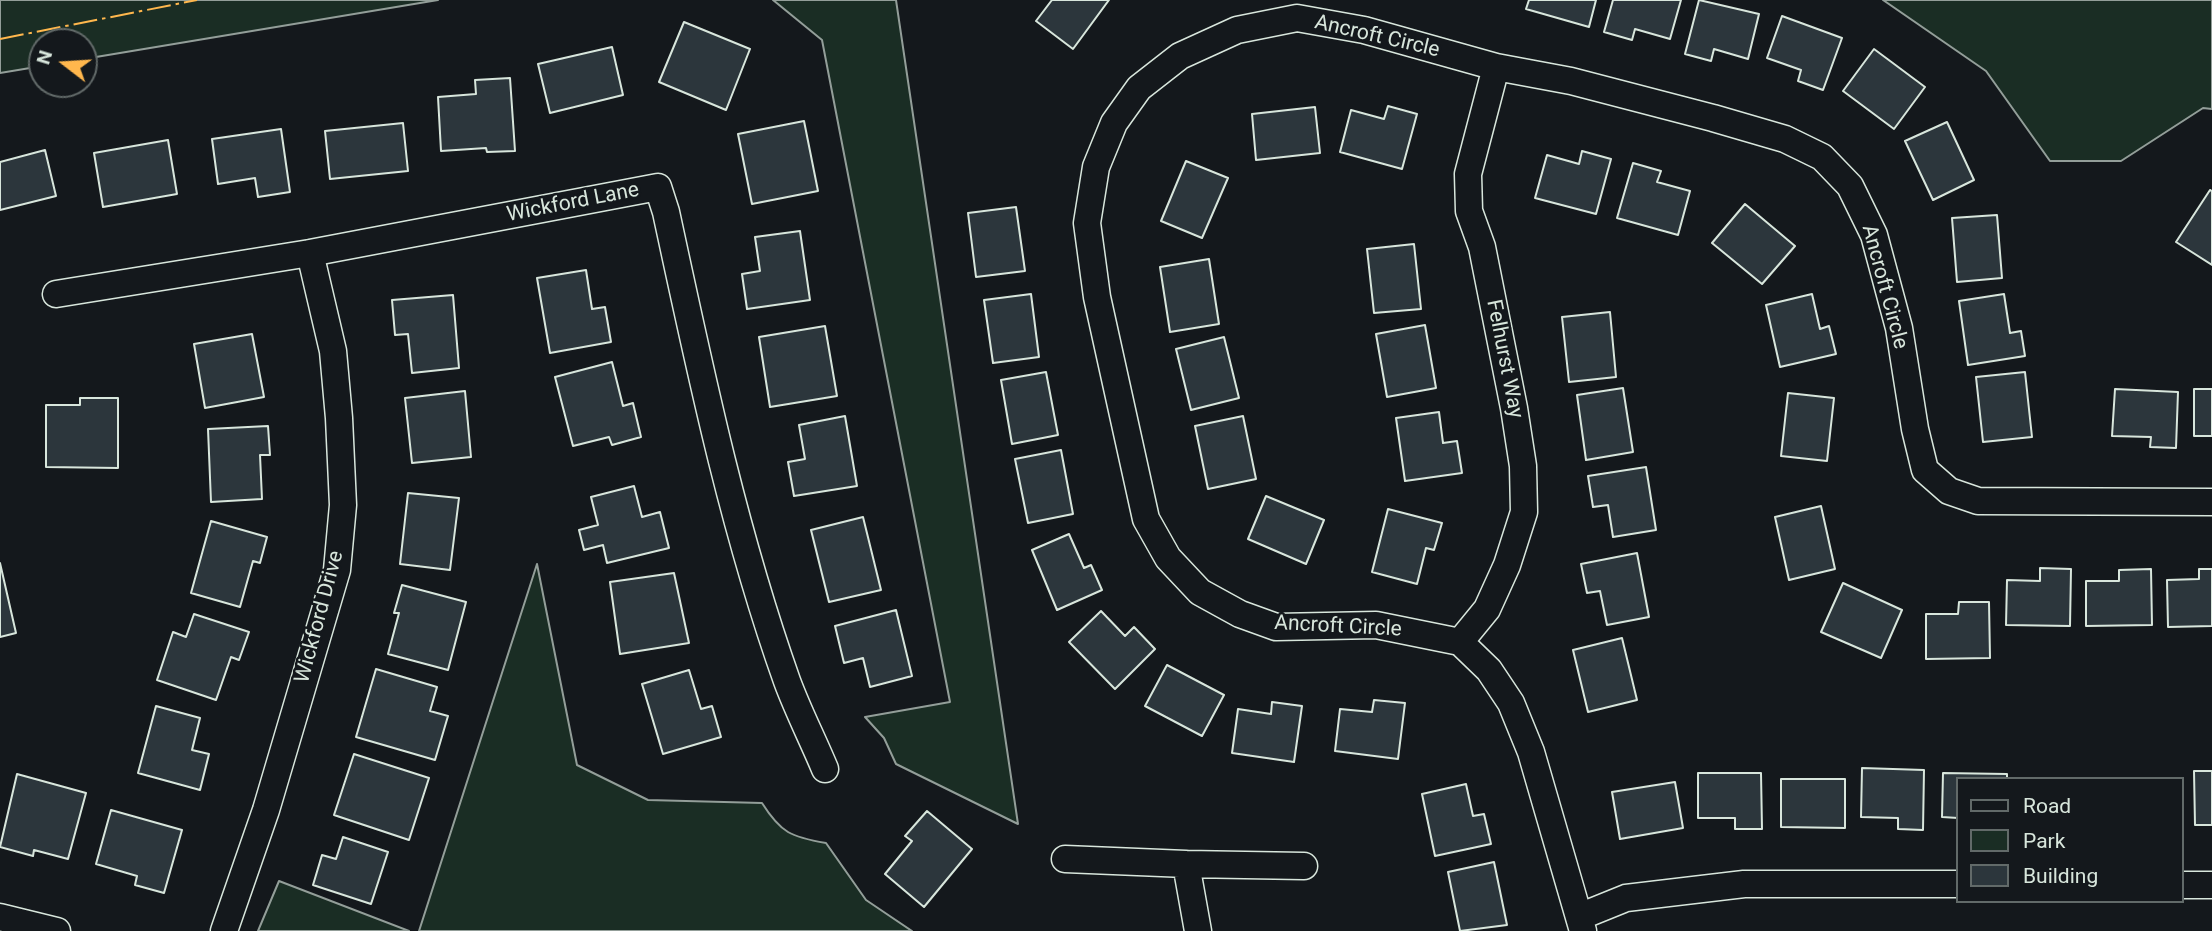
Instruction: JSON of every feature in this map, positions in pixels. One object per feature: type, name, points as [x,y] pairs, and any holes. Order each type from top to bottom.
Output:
[{"type":"street","name":"Ancroft Circle","points":[[1460,642],[1376,625],[1276,626],[1240,614],[1200,592],[1168,558],[1146,519],[1097,297],[1087,223],[1096,167],[1114,123],[1139,88],[1180,55],[1237,30],[1297,18],[1364,30],[1496,67],[1571,81],[1785,139],[1822,157],[1850,186],[1874,235],[1899,328],[1914,429],[1925,470],[1949,491],[1978,501],[2212,502]]},
{"type":"street","name":"Felhurst Way","points":[[1460,642],[1488,609],[1507,565],[1524,512],[1523,466],[1514,408],[1482,247],[1468,211],[1468,174],[1496,67]]},
{"type":"street","name":"Wickford Lane","points":[[56,294],[310,253],[658,187],[666,212],[702,380],[750,565],[788,682],[825,769]]},
{"type":"street","name":"Wickford Drive","points":[[224,931],[266,810],[337,570],[344,505],[339,418],[333,351],[310,253]]},
{"type":"street","points":[[1460,642],[1489,670],[1511,703],[1531,752],[1581,924],[1626,898],[1744,884],[1956,884]]},
{"type":"street","points":[[1065,859],[1304,866]]},
{"type":"street","points":[[1186,864],[1198,931]]},
{"type":"street","points":[[2184,885],[2212,885]]},
{"type":"street","points":[[0,917],[57,931]]},
{"type":"green space","points":[[0,0],[438,0],[98,57],[98,28],[28,28],[28,68],[0,73]]},
{"type":"green space","points":[[773,0],[896,0],[1018,824],[896,764],[884,738],[865,717],[950,702],[822,40]]},
{"type":"green space","points":[[1883,0],[2212,0],[2212,109],[2203,108],[2121,161],[2050,161],[1986,71]]},
{"type":"green space","points":[[537,564],[577,765],[648,800],[762,803],[775,821],[788,832],[826,843],[866,900],[912,931],[419,931]]},
{"type":"green space","points":[[279,881],[409,931],[258,931]]},
{"type":"building","points":[[1052,0],[1109,0],[1073,49],[1036,21]]},
{"type":"building","points":[[1529,0],[1596,0],[1589,27],[1526,9]]},
{"type":"building","points":[[1613,0],[1681,0],[1670,39],[1635,29],[1632,40],[1604,32]]},
{"type":"building","points":[[1699,0],[1759,14],[1748,59],[1714,49],[1711,61],[1685,54]]},
{"type":"building","points":[[1782,16],[1842,38],[1823,90],[1798,81],[1801,70],[1767,58]]},
{"type":"building","points":[[684,22],[750,49],[726,110],[659,82]]},
{"type":"building","points":[[612,47],[623,95],[550,113],[538,64]]},
{"type":"building","points":[[1874,49],[1925,87],[1894,129],[1843,91]]},
{"type":"building","points":[[510,78],[515,151],[487,152],[486,148],[441,151],[438,97],[476,94],[475,80]]},
{"type":"building","points":[[1388,106],[1417,114],[1402,169],[1340,152],[1351,110],[1384,119]]},
{"type":"building","points":[[1315,107],[1320,153],[1256,160],[1252,114]]},
{"type":"building","points":[[804,121],[818,191],[752,204],[738,134]]},
{"type":"building","points":[[1947,122],[1974,180],[1933,200],[1905,141]]},
{"type":"building","points":[[403,123],[408,171],[330,179],[325,131]]},
{"type":"building","points":[[281,129],[290,192],[258,197],[255,178],[218,184],[212,139]]},
{"type":"building","points":[[168,140],[177,194],[103,207],[94,153]]},
{"type":"building","points":[[45,150],[56,196],[0,210],[0,162]]},
{"type":"building","points":[[1582,151],[1611,159],[1596,214],[1535,198],[1547,155],[1579,164]]},
{"type":"building","points":[[1186,161],[1228,178],[1202,238],[1161,221]]},
{"type":"building","points":[[1633,163],[1661,171],[1657,182],[1690,191],[1678,235],[1617,218]]},
{"type":"building","points":[[2210,190],[2212,191],[2212,265],[2176,242]]},
{"type":"building","points":[[1745,204],[1795,246],[1762,284],[1712,243]]},
{"type":"building","points":[[1016,207],[1025,271],[976,277],[968,213]]},
{"type":"building","points":[[1997,215],[2002,278],[1957,282],[1952,218]]},
{"type":"building","points":[[800,231],[810,300],[747,309],[742,274],[760,271],[755,237]]},
{"type":"building","points":[[1414,244],[1421,309],[1374,313],[1367,249]]},
{"type":"building","points":[[1209,259],[1219,324],[1170,332],[1160,267]]},
{"type":"building","points":[[586,270],[592,309],[605,307],[611,342],[550,353],[537,278]]},
{"type":"building","points":[[1031,294],[1039,357],[993,363],[984,300]]},
{"type":"building","points":[[1812,294],[1820,329],[1829,326],[1836,354],[1780,367],[1766,305]]},
{"type":"building","points":[[2004,294],[2010,333],[2021,331],[2025,356],[1968,365],[1959,301]]},
{"type":"building","points":[[453,295],[459,368],[412,373],[408,334],[395,335],[392,300]]},
{"type":"building","points":[[1610,312],[1616,377],[1569,382],[1562,317]]},
{"type":"building","points":[[1425,325],[1436,388],[1387,397],[1376,334]]},
{"type":"building","points":[[825,326],[837,396],[770,407],[759,337]]},
{"type":"building","points":[[252,334],[264,397],[205,408],[194,344]]},
{"type":"building","points":[[1224,337],[1239,398],[1191,410],[1176,349]]},
{"type":"building","points":[[612,362],[623,406],[633,403],[641,437],[612,445],[609,437],[573,446],[555,377]]},
{"type":"building","points":[[1046,372],[1058,435],[1012,444],[1001,380]]},
{"type":"building","points":[[2025,372],[2032,437],[1983,442],[1976,377]]},
{"type":"building","points":[[1623,388],[1633,452],[1586,460],[1577,395]]},
{"type":"building","points":[[2115,389],[2178,392],[2176,448],[2150,447],[2151,437],[2112,436]]},
{"type":"building","points":[[2194,389],[2212,389],[2212,436],[2194,436]]},
{"type":"building","points":[[465,391],[471,457],[412,463],[405,398]]},
{"type":"building","points":[[1788,393],[1834,398],[1827,461],[1781,456]]},
{"type":"building","points":[[80,398],[118,398],[118,468],[46,467],[46,405],[80,405]]},
{"type":"building","points":[[1439,412],[1443,443],[1457,441],[1462,473],[1405,481],[1396,418]]},
{"type":"building","points":[[845,416],[857,486],[794,496],[788,462],[805,459],[799,425]]},
{"type":"building","points":[[1243,416],[1256,479],[1208,489],[1195,426]]},
{"type":"building","points":[[268,426],[270,455],[260,455],[262,499],[211,502],[208,429]]},
{"type":"building","points":[[1061,450],[1073,514],[1028,523],[1015,459]]},
{"type":"building","points":[[1646,467],[1656,530],[1613,537],[1608,505],[1593,507],[1588,476]]},
{"type":"building","points":[[634,486],[642,517],[660,512],[669,548],[607,563],[603,545],[584,550],[579,530],[598,525],[591,497]]},
{"type":"building","points":[[408,493],[459,498],[450,570],[400,564]]},
{"type":"building","points":[[1266,496],[1324,520],[1306,564],[1248,539]]},
{"type":"building","points":[[1821,506],[1835,569],[1789,580],[1775,517]]},
{"type":"building","points":[[1388,509],[1442,523],[1434,550],[1426,548],[1417,584],[1372,572]]},
{"type":"building","points":[[863,517],[881,590],[829,602],[811,530]]},
{"type":"building","points":[[211,521],[267,537],[260,563],[253,561],[240,607],[191,593]]},
{"type":"building","points":[[1069,534],[1084,568],[1091,565],[1102,590],[1057,610],[1032,550]]},
{"type":"building","points":[[1637,553],[1649,617],[1607,625],[1600,591],[1587,593],[1581,564]]},
{"type":"building","points":[[0,563],[16,633],[0,637]]},
{"type":"building","points":[[2040,568],[2071,569],[2070,626],[2006,625],[2007,580],[2040,581]]},
{"type":"building","points":[[2151,569],[2152,625],[2086,626],[2086,581],[2119,581],[2119,570]]},
{"type":"building","points":[[2199,569],[2212,569],[2212,626],[2168,627],[2167,580],[2199,579]]},
{"type":"building","points":[[674,573],[689,643],[620,654],[610,582]]},
{"type":"building","points":[[1843,583],[1902,610],[1881,658],[1821,632]]},
{"type":"building","points":[[402,585],[466,602],[448,670],[388,654],[399,613],[394,613]]},
{"type":"building","points":[[1959,602],[1989,602],[1990,658],[1926,659],[1926,614],[1958,614]]},
{"type":"building","points":[[896,610],[912,676],[870,687],[863,658],[844,663],[835,626]]},
{"type":"building","points":[[1101,611],[1125,636],[1134,627],[1155,649],[1115,689],[1069,642]]},
{"type":"building","points":[[194,614],[249,632],[239,660],[231,657],[216,700],[157,680],[173,632],[186,637]]},
{"type":"building","points":[[1622,638],[1637,700],[1588,712],[1573,650]]},
{"type":"building","points":[[1167,665],[1224,695],[1202,736],[1145,706]]},
{"type":"building","points":[[376,669],[437,687],[430,711],[448,716],[435,760],[356,737]]},
{"type":"building","points":[[689,670],[701,709],[712,706],[721,737],[663,754],[642,684]]},
{"type":"building","points":[[1374,700],[1405,703],[1398,759],[1335,751],[1340,709],[1372,712]]},
{"type":"building","points":[[1272,702],[1302,706],[1294,762],[1232,753],[1238,709],[1271,714]]},
{"type":"building","points":[[156,706],[200,718],[192,750],[209,754],[200,790],[138,773]]},
{"type":"building","points":[[354,754],[429,778],[409,840],[334,815]]},
{"type":"building","points":[[1862,768],[1924,770],[1923,830],[1898,829],[1898,818],[1861,817]]},
{"type":"building","points":[[2194,771],[2212,771],[2212,825],[2195,825]]},
{"type":"building","points":[[1698,773],[1761,773],[1762,829],[1735,829],[1735,818],[1698,818]]},
{"type":"building","points":[[1943,773],[2007,774],[2007,777],[1956,777],[1956,818],[1942,817]]},
{"type":"building","points":[[17,774],[86,793],[68,859],[34,850],[33,856],[0,847]]},
{"type":"building","points":[[1781,779],[1845,779],[1845,828],[1781,827]]},
{"type":"building","points":[[1675,782],[1683,828],[1620,839],[1612,792]]},
{"type":"building","points":[[1466,784],[1473,816],[1484,814],[1491,844],[1435,856],[1422,794]]},
{"type":"building","points":[[111,810],[182,830],[164,893],[135,885],[137,876],[96,864]]},
{"type":"building","points":[[927,811],[972,849],[924,907],[885,874],[912,841],[905,836]]},
{"type":"building","points":[[343,837],[388,852],[371,904],[313,885],[322,855],[336,859]]},
{"type":"building","points":[[1494,862],[1507,925],[1460,931],[1448,872]]},
{"type":"power","points":[[0,39],[197,0]]}]
